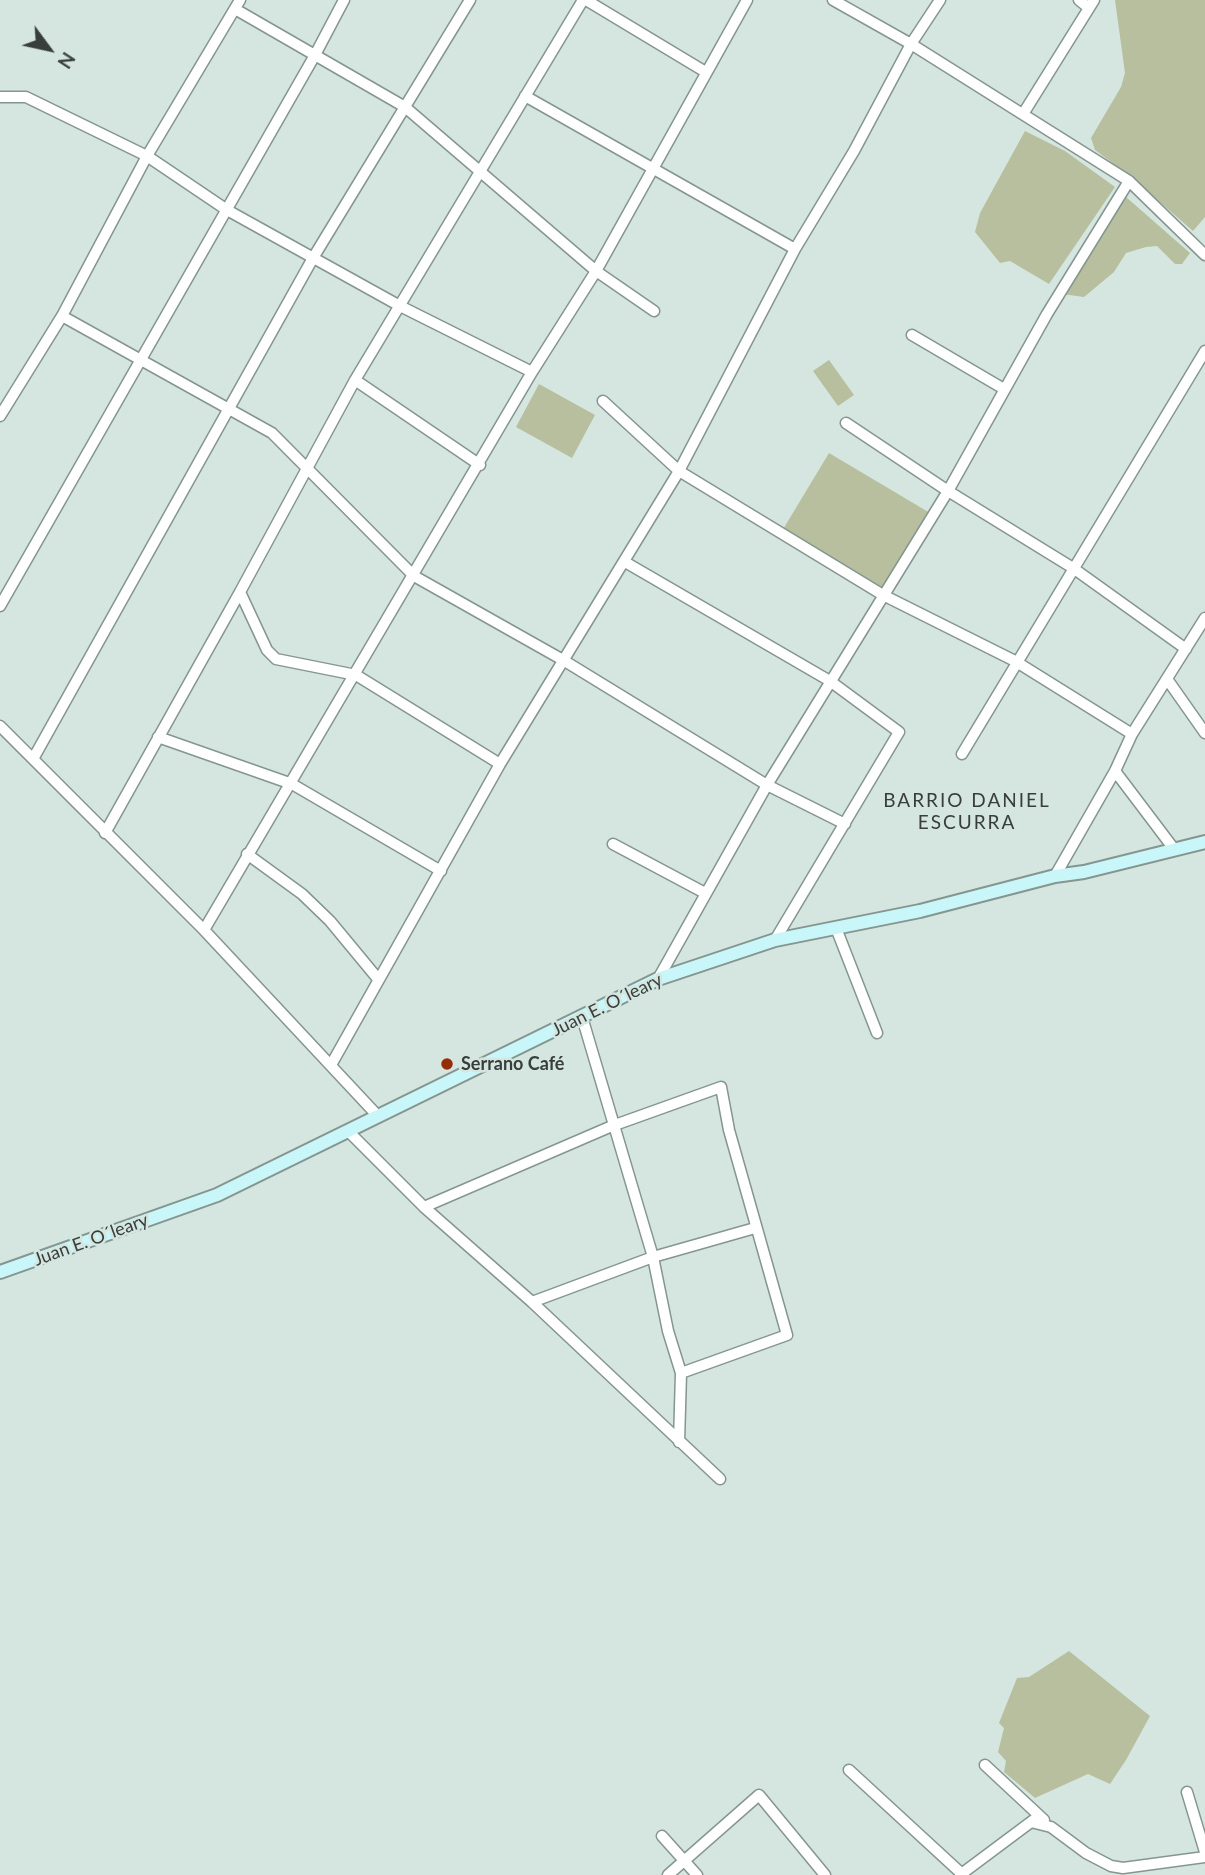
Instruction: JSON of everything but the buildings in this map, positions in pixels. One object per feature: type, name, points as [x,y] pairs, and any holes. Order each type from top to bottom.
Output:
[{"type":"street","points":[[0,606],[344,0]]},
{"type":"street","points":[[33,759],[313,258],[470,0]]},
{"type":"street","points":[[105,833],[355,380],[584,0],[704,71]]},
{"type":"street","points":[[204,930],[480,465],[532,372],[596,271],[704,71],[747,0]]},
{"type":"street","points":[[833,0],[911,44],[1129,181],[1205,255]]},
{"type":"street","points":[[331,1065],[500,764],[679,471],[795,249],[853,151],[911,44],[940,0]]},
{"type":"street","points":[[1023,114],[1092,4],[1079,0]]},
{"type":"street","points":[[0,416],[62,316],[147,156],[237,4],[315,55],[405,107],[596,271],[654,311]]},
{"type":"street","points":[[525,96],[795,249]]},
{"type":"street","points":[[0,97],[26,97],[147,156],[227,210],[400,306],[532,372]]},
{"type":"street","points":[[658,979],[767,785],[948,491],[1004,389],[1129,181]]},
{"type":"street","points":[[62,316],[140,362],[272,433],[414,576],[562,660],[767,785],[845,824]]},
{"type":"street","points":[[912,335],[1004,389]]},
{"type":"street","points":[[962,754],[1015,661],[1205,351]]},
{"type":"street","points":[[355,380],[480,465]]},
{"type":"street","points":[[603,401],[679,471],[883,595],[1015,661],[1132,734]]},
{"type":"street","points":[[846,423],[948,491],[1073,568],[1186,649]]},
{"type":"street","points":[[625,562],[830,681],[899,732],[775,940]]},
{"type":"street","points":[[240,592],[267,650],[276,659],[356,675],[500,764]]},
{"type":"street","points":[[1055,876],[1115,772],[1132,734],[1205,618]]},
{"type":"street","points":[[1167,679],[1205,733]]},
{"type":"street","points":[[0,726],[204,930],[376,1114]]},
{"type":"street","points":[[158,737],[292,784],[441,871]]},
{"type":"street","points":[[1115,772],[1174,849]]},
{"type":"street","name":"Juan E. O´leary","points":[[0,1272],[217,1195],[348,1131],[376,1114],[658,979],[775,940],[920,911],[1055,876],[1084,872],[1205,842]]},
{"type":"street","points":[[613,844],[705,893]]},
{"type":"street","points":[[247,854],[302,894],[330,921],[378,979]]},
{"type":"street","points":[[836,929],[877,1033]]},
{"type":"street","points":[[582,1017],[612,1126],[653,1257],[668,1331],[681,1373],[679,1442]]},
{"type":"street","points":[[424,1207],[612,1126],[721,1087],[729,1130],[755,1228],[787,1335],[681,1373]]},
{"type":"street","points":[[348,1131],[424,1207],[532,1302],[720,1479]]},
{"type":"street","points":[[532,1302],[653,1257],[755,1228]]},
{"type":"street","points":[[985,1765],[1035,1819],[1086,1853],[1111,1866],[1123,1868],[1205,1855],[1188,1792]]},
{"type":"street","points":[[849,1770],[961,1874],[1035,1819]]},
{"type":"street","points":[[668,1875],[759,1794],[825,1875]]},
{"type":"street","points":[[662,1836],[697,1875]]},
{"type":"green space","points":[[1115,0],[1205,0],[1205,217],[1193,231],[1130,176],[1095,150],[1091,138],[1121,87],[1125,73]]},
{"type":"green space","points":[[1025,131],[1065,151],[1115,187],[1049,284],[1010,261],[1000,263],[975,232],[980,213]]},
{"type":"green space","points":[[1126,197],[1190,253],[1182,264],[1175,264],[1157,246],[1126,253],[1114,272],[1084,297],[1062,294]]},
{"type":"green space","points":[[829,360],[854,395],[838,406],[813,371]]},
{"type":"green space","points":[[539,384],[595,415],[572,458],[516,427]]},
{"type":"green space","points":[[829,453],[930,513],[882,591],[782,531]]},
{"type":"green space","points":[[1069,1651],[1150,1716],[1110,1784],[1088,1774],[1035,1798],[1004,1772],[1006,1761],[998,1752],[1004,1728],[999,1723],[1017,1678],[1029,1677]]},
{"type":"place","name":"Serrano Café","points":[[447,1064]]},
{"type":"district","name":"BARRIO DANIEL ESCURRA","points":[[967,812]]}]
